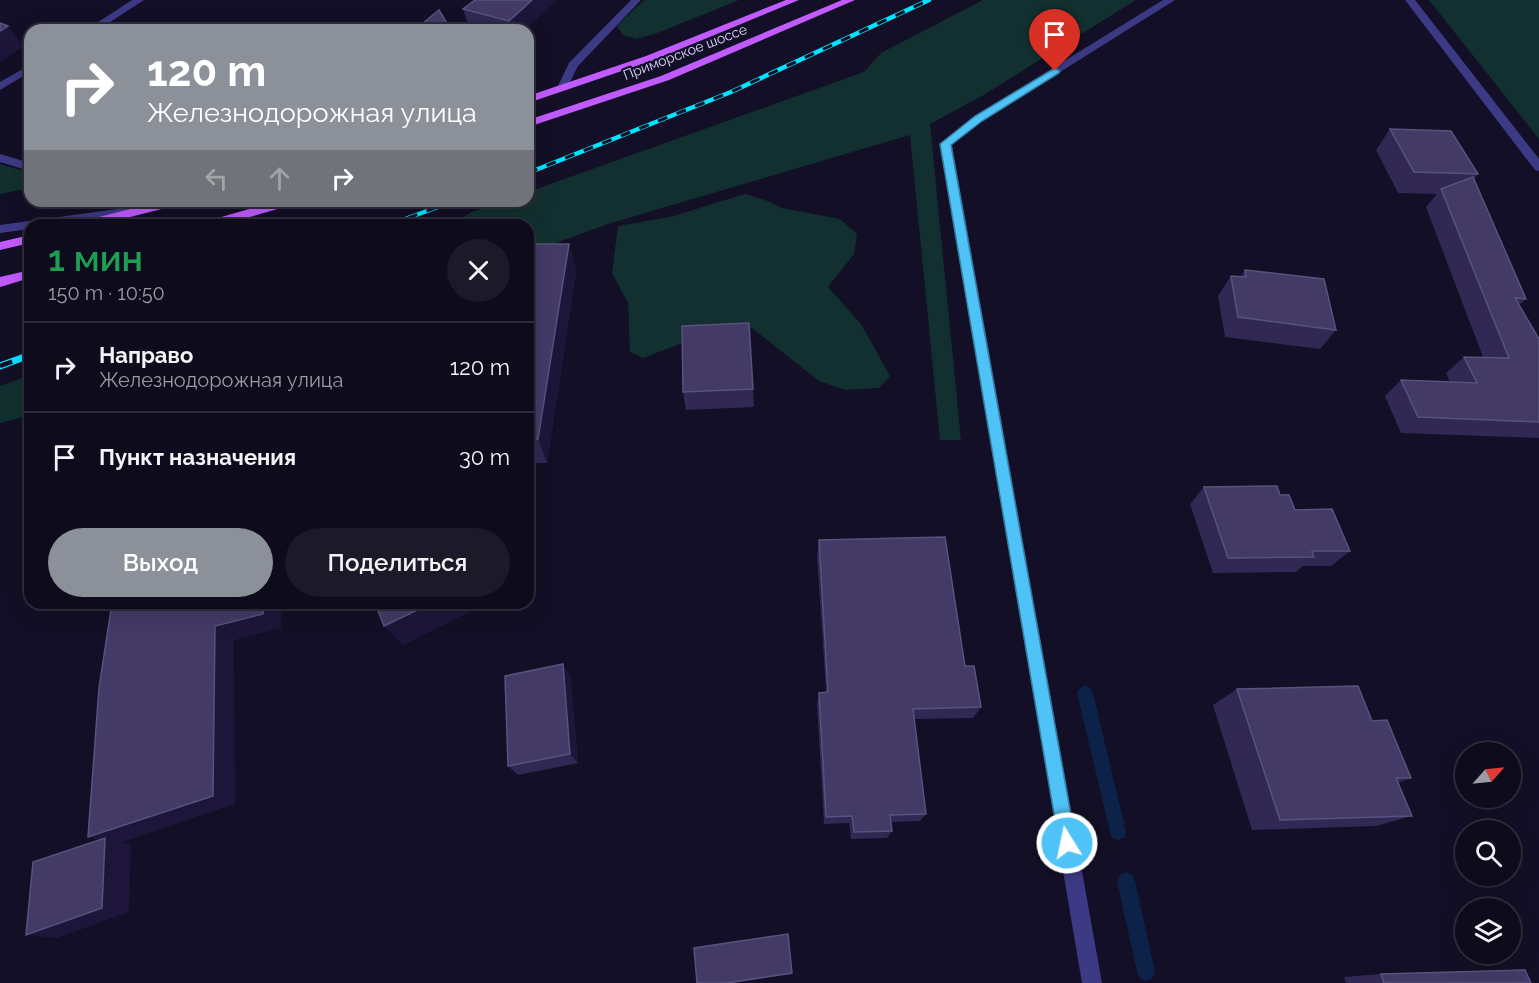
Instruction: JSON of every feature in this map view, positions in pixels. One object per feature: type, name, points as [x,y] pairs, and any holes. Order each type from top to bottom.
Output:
[{"type":"main road","name":"Приморское шоссе","points":[[534,98],[650,58],[794,0]]},
{"type":"main road","name":"Приморское шоссе","points":[[534,122],[665,78],[850,0]]},
{"type":"main road","points":[[107,219],[154,207]]},
{"type":"main road","points":[[229,219],[270,207]]},
{"type":"main road","points":[[0,246],[24,240]]},
{"type":"main road","points":[[0,282],[24,276]]},
{"type":"street","points":[[101,24],[139,0]]},
{"type":"street","points":[[562,88],[573,65],[636,0]]},
{"type":"street","points":[[1092,983],[945,144],[979,118],[1170,0]]},
{"type":"street","points":[[1410,0],[1539,167]]},
{"type":"street","points":[[0,87],[24,72]]},
{"type":"street","points":[[0,158],[24,165]]},
{"type":"street","points":[[142,207],[147,209]]},
{"type":"street","points":[[74,219],[147,209]]},
{"type":"street","points":[[0,229],[24,226]]},
{"type":"green space","points":[[644,0],[739,0],[637,39],[623,35],[617,26]]},
{"type":"green space","points":[[983,0],[1136,0],[982,96],[930,124],[961,440],[940,440],[910,135],[611,223],[534,251],[534,219],[459,219],[486,207],[534,207],[534,190],[864,72],[881,53]]},
{"type":"green space","points":[[1429,0],[1539,0],[1539,139]]},
{"type":"green space","points":[[0,164],[24,171],[24,189],[0,194]]},
{"type":"green space","points":[[745,194],[782,208],[840,219],[857,234],[854,254],[828,287],[861,324],[890,376],[879,388],[845,390],[819,381],[752,328],[706,334],[643,358],[630,352],[628,303],[612,273],[618,226],[670,217]]},
{"type":"green space","points":[[24,377],[24,417],[0,423],[0,386]]},
{"type":"building","points":[[475,0],[532,0],[509,21],[463,9]]},
{"type":"building","points":[[439,10],[447,24],[422,24]]},
{"type":"building","points":[[0,23],[8,26],[0,31]]},
{"type":"building","points":[[1390,129],[1451,131],[1478,174],[1414,172]]},
{"type":"building","points":[[1473,177],[1526,299],[1515,298],[1539,339],[1539,422],[1418,417],[1401,380],[1477,383],[1464,357],[1509,358],[1441,189]]},
{"type":"building","points":[[534,244],[569,244],[538,439],[534,439]]},
{"type":"building","points":[[1245,270],[1324,279],[1336,330],[1238,317],[1231,276],[1246,277]]},
{"type":"building","points":[[749,323],[753,389],[683,392],[682,326]]},
{"type":"building","points":[[1277,486],[1280,495],[1289,495],[1295,510],[1332,509],[1350,551],[1312,551],[1314,557],[1228,558],[1204,487]]},
{"type":"building","points":[[945,537],[965,666],[974,666],[981,707],[913,709],[926,814],[890,815],[892,831],[854,832],[852,816],[826,817],[819,693],[828,692],[819,540]]},
{"type":"building","points":[[111,609],[263,609],[263,614],[215,626],[213,796],[88,837],[99,688]]},
{"type":"building","points":[[377,609],[419,609],[384,626]]},
{"type":"building","points":[[563,664],[570,754],[508,766],[505,676]]},
{"type":"building","points":[[1358,686],[1372,721],[1387,720],[1411,778],[1396,778],[1412,816],[1280,820],[1237,689]]},
{"type":"building","points":[[105,838],[102,908],[26,935],[33,862]]},
{"type":"building","points":[[788,934],[792,973],[727,983],[697,983],[694,948]]},
{"type":"building","points":[[1525,970],[1531,983],[1384,983],[1381,974]]},
{"type":"waterway","points":[[1085,693],[1118,832]]},
{"type":"waterway","points":[[1126,881],[1146,972]]},
{"type":"railway","points":[[534,171],[731,92],[929,0]]},
{"type":"railway","points":[[405,219],[438,207]]},
{"type":"railway","points":[[0,366],[24,357]]},
{"type":"route","points":[[1055,71],[979,118],[945,144],[1067,843]]}]
